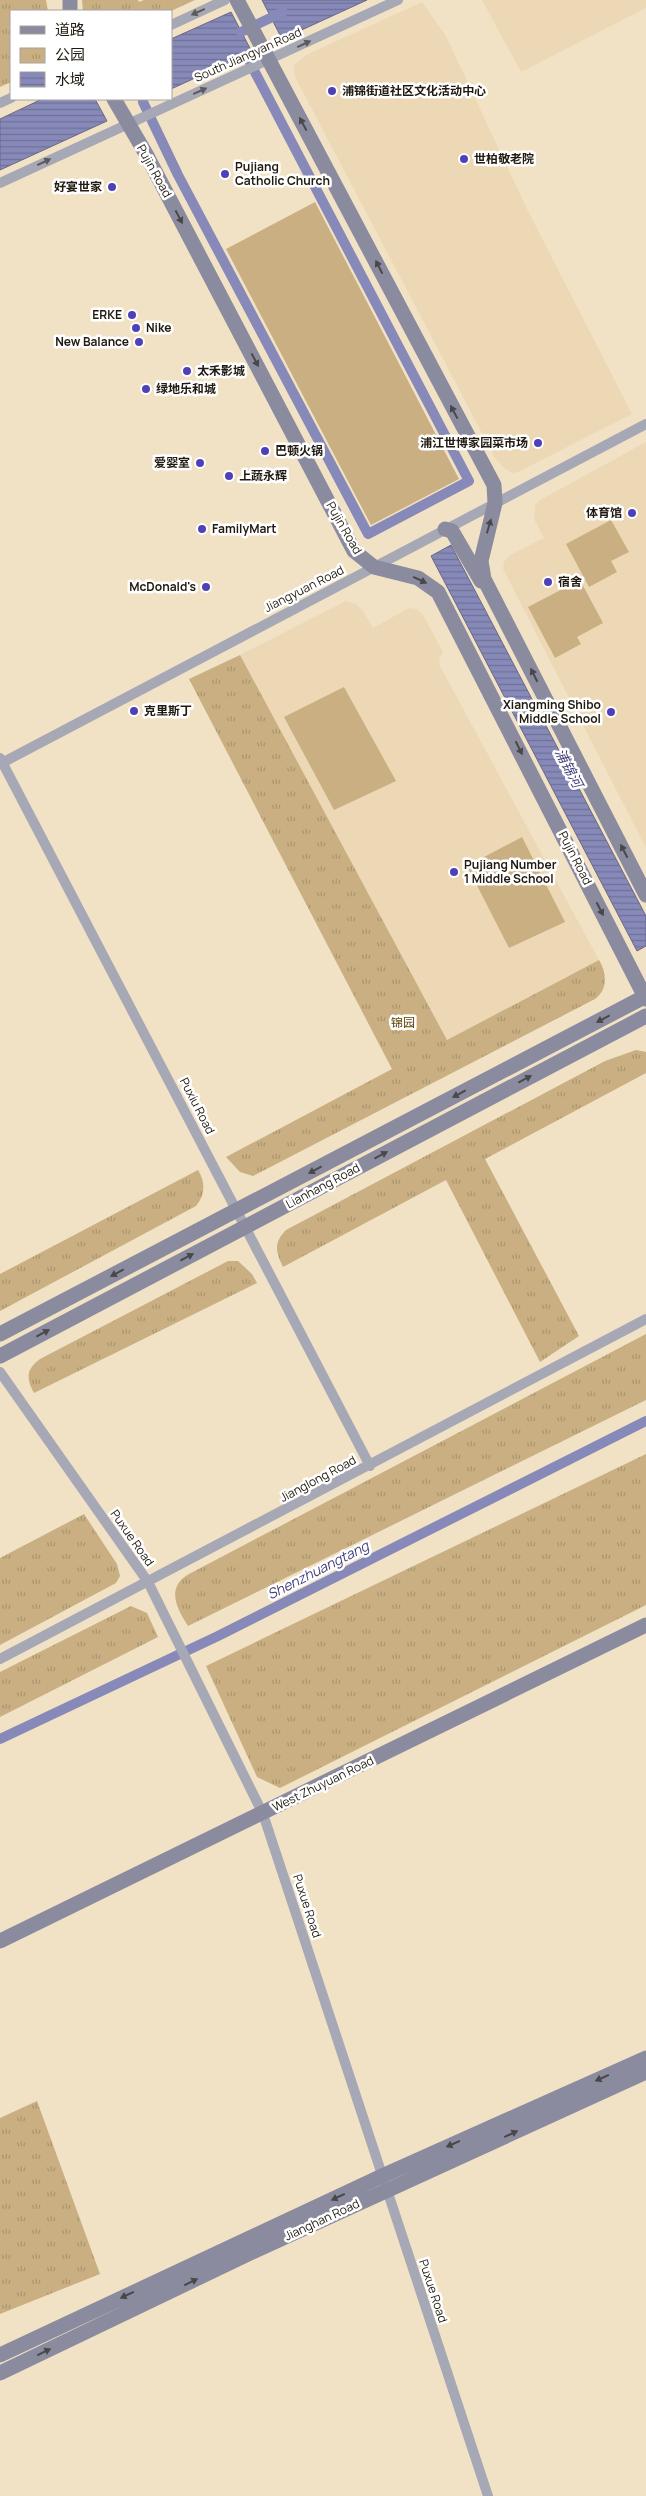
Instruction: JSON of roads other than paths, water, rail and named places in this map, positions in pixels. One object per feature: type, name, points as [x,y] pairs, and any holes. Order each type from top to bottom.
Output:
[{"type":"street","points":[[172,24],[225,0]]},
{"type":"street","name":"South Jiangyan Road","points":[[0,183],[129,118],[157,110],[244,71],[264,57],[398,0]]},
{"type":"street","points":[[238,3],[264,57],[494,485],[495,502],[481,560],[484,579],[646,894]]},
{"type":"street","name":"Pujin Road","points":[[115,100],[129,118],[354,550],[374,567],[418,578],[438,592],[646,997]]},
{"type":"street","name":"Jiangyuan Road","points":[[1,762],[646,424]]},
{"type":"street","points":[[445,530],[452,531],[475,573],[492,596]]},
{"type":"street","name":"Puxiu Road","points":[[1,762],[238,1210],[245,1227],[370,1466]]},
{"type":"street","name":"Lianhang Road","points":[[0,1334],[646,997]]},
{"type":"street","name":"Lianhang Road","points":[[0,1356],[646,1016]]},
{"type":"street","name":"Jianglong Road","points":[[0,1659],[370,1466],[646,1319]]},
{"type":"street","name":"Puxue Road","points":[[0,1372],[148,1582],[263,1814],[488,2496]]},
{"type":"street","name":"West Zhuyuan Road","points":[[0,1942],[646,1626]]},
{"type":"street","points":[[0,2355],[385,2183],[646,2058]]},
{"type":"street","name":"Jianghan Road","points":[[0,2373],[385,2183],[646,2072]]},
{"type":"water","points":[[262,0],[367,0],[282,39]]},
{"type":"water","points":[[231,12],[252,52],[172,89],[172,39]]},
{"type":"water","points":[[40,100],[96,100],[107,121],[0,170],[0,119]]},
{"type":"water","points":[[451,545],[646,916],[646,946],[637,951],[431,556]]},
{"type":"waterway","points":[[241,32],[283,12]]},
{"type":"waterway","name":"浦锦河","points":[[143,102],[178,175],[368,534],[469,481],[246,55]]},
{"type":"waterway","name":"Shenzhuangtang","points":[[0,1739],[218,1636],[646,1421]]},
{"type":"place","name":"浦锦街道社区文化活动中心","points":[[332,91]]},
{"type":"place","name":"世柏敬老院","points":[[464,159]]},
{"type":"place","name":"Pujiang Catholic Church","points":[[225,174]]},
{"type":"place","name":"好宴世家","points":[[112,187]]},
{"type":"place","name":"ERKE","points":[[132,315]]},
{"type":"place","name":"Nike","points":[[136,328]]},
{"type":"place","name":"New Balance","points":[[139,342]]},
{"type":"place","name":"太禾影城","points":[[187,371]]},
{"type":"place","name":"绿地乐和城","points":[[146,389]]},
{"type":"place","name":"浦江世博家园菜市场","points":[[538,443]]},
{"type":"place","name":"巴顿火锅","points":[[265,451]]},
{"type":"place","name":"爱婴室","points":[[200,463]]},
{"type":"place","name":"上蔬永辉","points":[[229,476]]},
{"type":"place","name":"体育馆","points":[[632,513]]},
{"type":"place","name":"FamilyMart","points":[[202,529]]},
{"type":"place","name":"宿舍","points":[[548,582]]},
{"type":"place","name":"McDonald's","points":[[206,587]]},
{"type":"place","name":"克里斯丁","points":[[134,711]]},
{"type":"place","name":"Xiangming Shibo Middle School","points":[[611,712]]},
{"type":"place","name":"Pujiang Number 1 Middle School","points":[[454,872]]},
{"type":"park label","name":"锦园","points":[[403,1023]]}]
